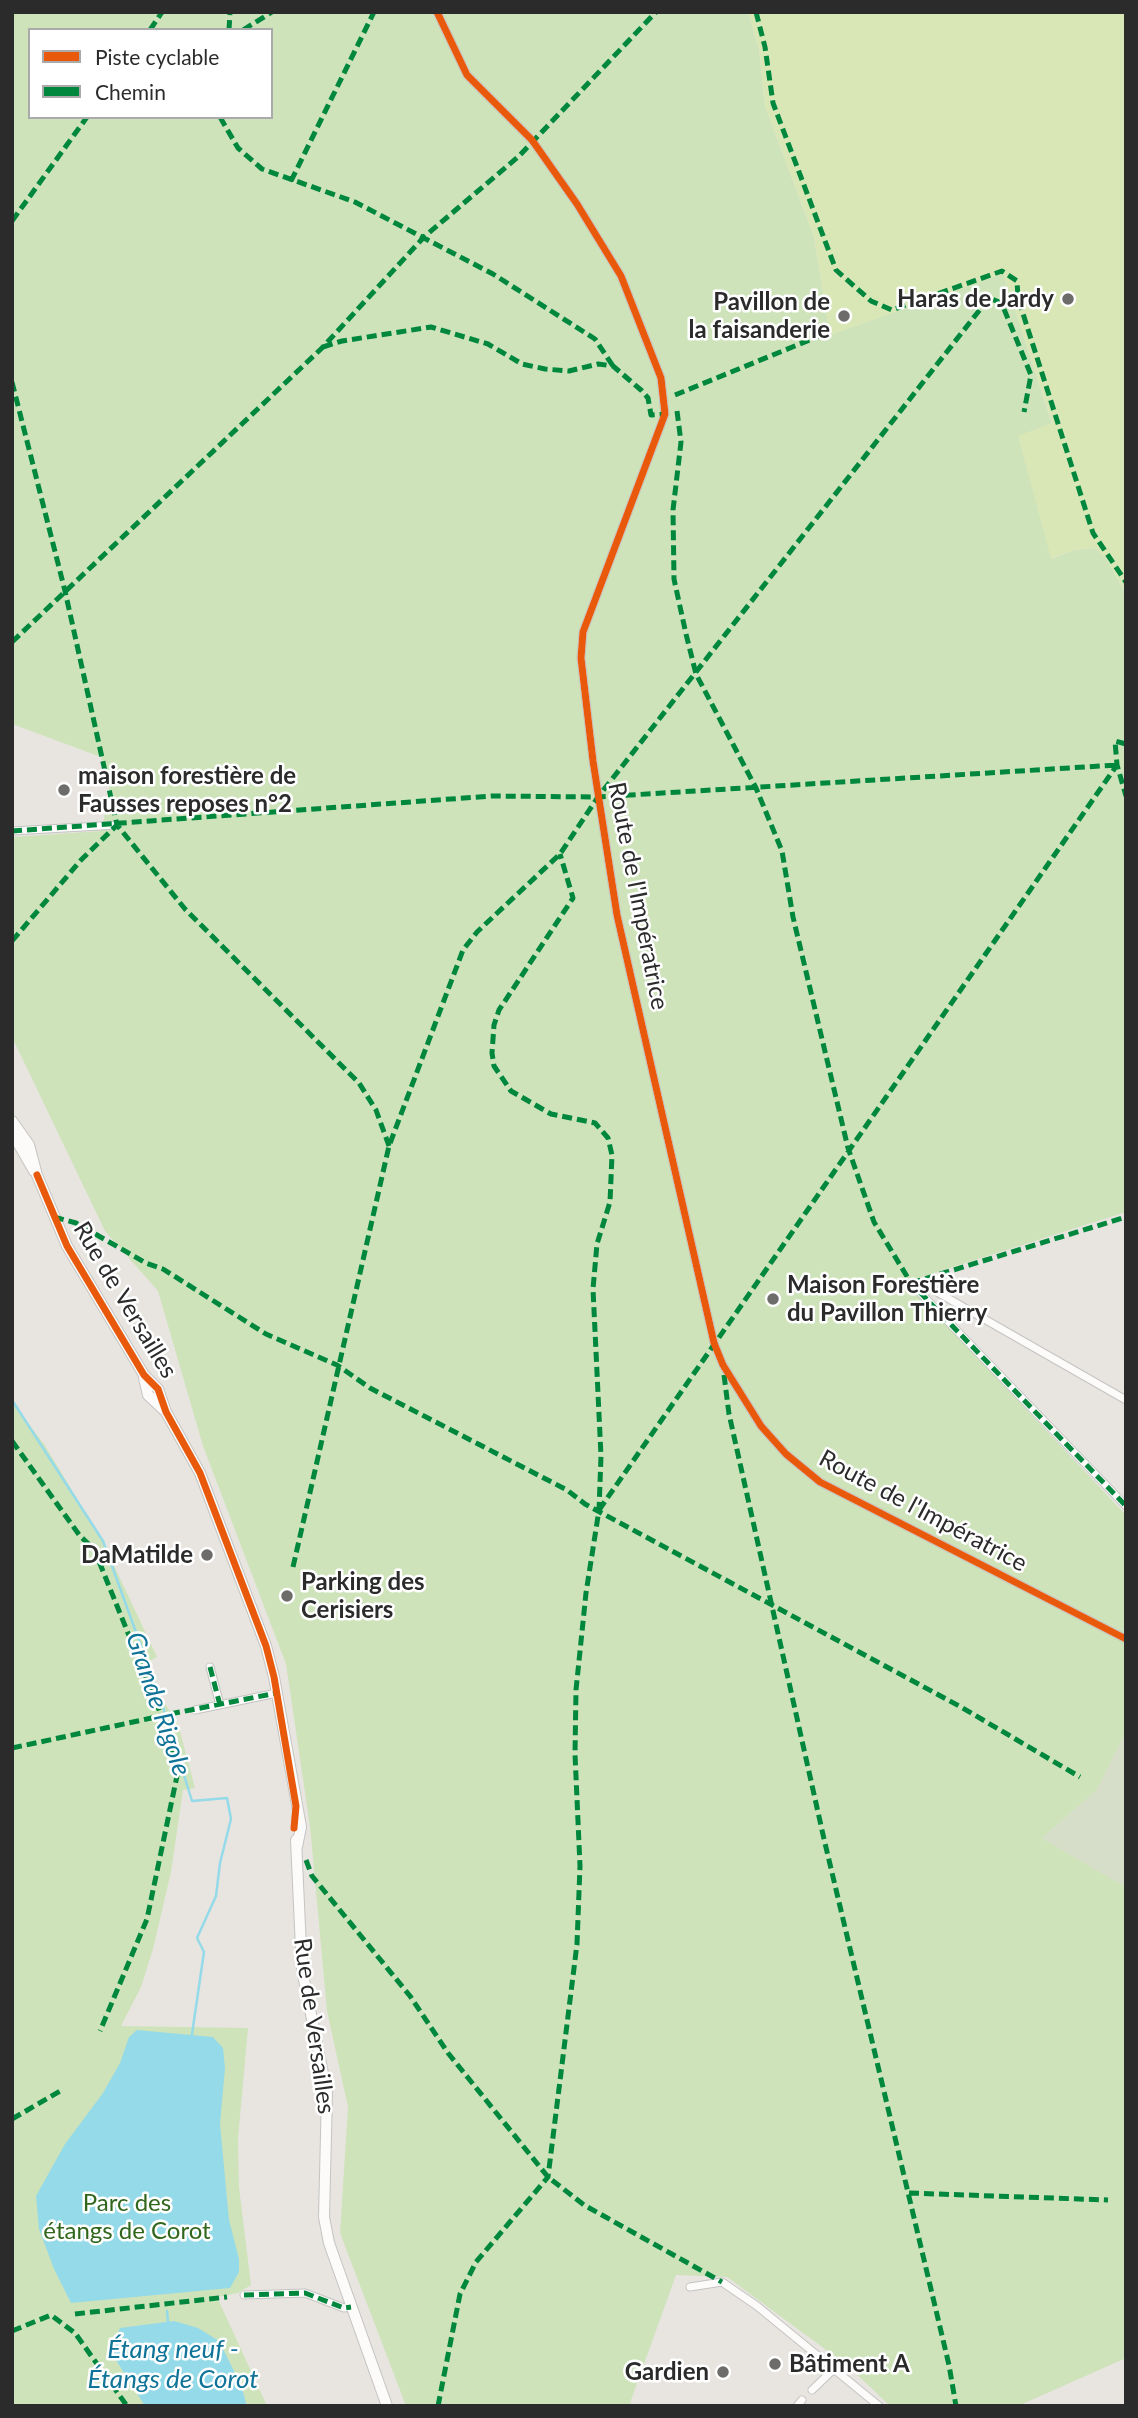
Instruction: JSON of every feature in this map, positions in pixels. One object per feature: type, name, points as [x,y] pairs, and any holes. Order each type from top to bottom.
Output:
[{"type":"main road","name":"Rue de Versailles","points":[[14,1124],[20,1149],[37,1175],[67,1245],[144,1375],[148,1395],[166,1412],[200,1473],[266,1646],[277,1693],[300,1827],[297,1847],[302,1970],[327,2093],[324,2217],[329,2243],[387,2406]]},
{"type":"street","name":"Route de l'Impératrice","points":[[437,12],[467,75],[532,140],[577,204],[621,276],[661,378],[665,396],[665,414],[660,429],[583,632],[581,668],[617,915],[714,1343],[723,1365],[761,1426],[786,1454],[820,1482],[1126,1639]]},
{"type":"street","points":[[12,831],[117,825]]},
{"type":"street","points":[[1126,1401],[930,1287],[911,1283],[1126,1506]]},
{"type":"street","points":[[210,1667],[220,1705]]},
{"type":"street","points":[[195,1710],[277,1693]]},
{"type":"street","points":[[690,2287],[722,2282],[835,2368],[879,2406]]},
{"type":"street","points":[[244,2295],[305,2293],[344,2308],[351,2307]]},
{"type":"street","points":[[812,2390],[835,2368]]},
{"type":"green space","points":[[12,12],[748,12],[759,49],[765,106],[814,237],[830,335],[1003,273],[1052,424],[1052,559],[1074,550],[1095,548],[1106,558],[1126,594],[1126,1212],[906,1282],[1126,1515],[1126,1739],[1123,1738],[1097,1790],[1042,1838],[1126,1887],[1126,2358],[1018,2406],[890,2406],[848,2366],[727,2277],[676,2275],[630,2403],[638,2406],[406,2406],[340,2233],[348,2107],[327,2011],[310,1826],[286,1664],[203,1446],[158,1291],[105,1231],[12,1037],[12,837],[101,831],[110,793],[101,757],[12,724]]},
{"type":"green space","name":"Haras de Jardy","points":[[748,12],[1126,12],[1126,594],[1106,558],[1095,548],[1074,550],[1051,559],[1018,436],[1052,423],[1003,274],[830,335],[814,237],[765,106],[759,49]]},
{"type":"green space","name":"Parc des étangs de Corot","points":[[12,1402],[44,1444],[102,1540],[157,1657],[148,1662],[164,1702],[178,1724],[195,1788],[183,1790],[171,1872],[153,1949],[141,1987],[121,2026],[248,2028],[238,2139],[239,2187],[251,2285],[238,2293],[217,2297],[267,2406],[12,2406]]},
{"type":"green space","points":[[1123,1738],[1126,1739],[1126,1887],[1042,1838],[1097,1790]]},
{"type":"water","points":[[137,2030],[213,2037],[223,2048],[225,2068],[220,2124],[229,2220],[239,2259],[239,2272],[230,2288],[71,2303],[54,2269],[39,2229],[36,2196],[65,2144],[103,2093],[120,2063],[129,2037]]},
{"type":"water","name":"Étang neuf - Étangs de Corot","points":[[174,2321],[198,2328],[219,2341],[241,2385],[247,2406],[145,2406],[114,2357],[113,2345],[120,2328]]},
{"type":"waterway","name":"Grande Rigole","points":[[12,1400],[103,1541],[163,1707],[192,1801],[227,1798],[231,1819],[220,1863],[216,1896],[197,1938],[204,1952],[192,2034]]},
{"type":"waterway","points":[[167,2311],[168,2322]]},
{"type":"marked path","points":[[151,28],[162,12]]},
{"type":"marked path","points":[[229,28],[230,12]]},
{"type":"marked path","points":[[246,28],[272,12]]},
{"type":"marked path","points":[[291,181],[374,12]]},
{"type":"marked path","points":[[12,642],[322,348],[424,237],[519,156],[656,12]]},
{"type":"marked path","points":[[756,12],[765,47],[773,103],[836,270],[871,301],[892,310],[1002,271],[1017,281],[1018,298],[1093,533],[1126,582]]},
{"type":"marked path","points":[[12,221],[86,119]]},
{"type":"marked path","points":[[221,119],[238,148],[262,169],[355,202],[493,274],[595,339],[613,366]]},
{"type":"marked path","points":[[293,1567],[389,1146],[463,950],[477,932],[560,854],[598,797],[989,298],[999,302],[1004,309],[1031,375],[1024,412]]},
{"type":"marked path","points":[[323,347],[342,341],[431,327],[488,344],[522,364],[545,369],[569,371],[598,364],[613,366],[648,398],[651,415],[665,414]]},
{"type":"marked path","points":[[675,395],[829,332]]},
{"type":"marked path","points":[[12,382],[65,591],[117,825],[185,909],[359,1083],[376,1110],[389,1146]]},
{"type":"marked path","points":[[677,411],[681,442],[673,510],[674,579],[686,634],[696,674],[756,788],[782,851],[793,917],[848,1148],[874,1222],[911,1283],[1126,1506]]},
{"type":"marked path","points":[[1126,744],[1115,741],[1117,765],[1126,796]]},
{"type":"marked path","points":[[12,831],[492,796],[598,797],[1117,765]]},
{"type":"marked path","points":[[599,1510],[1117,765]]},
{"type":"marked path","points":[[12,941],[81,860],[117,825]]},
{"type":"marked path","points":[[438,2406],[460,2294],[476,2262],[548,2177],[577,1944],[580,1866],[575,1754],[576,1690],[586,1593],[599,1510],[601,1456],[593,1289],[597,1244],[610,1202],[612,1155],[608,1138],[595,1123],[551,1114],[511,1091],[494,1066],[492,1053],[494,1025],[499,1010],[573,898],[560,854]]},
{"type":"marked path","points":[[54,1217],[76,1223],[146,1263],[163,1269],[266,1334],[337,1365],[370,1388],[567,1490],[585,1504],[961,1707],[1080,1777]]},
{"type":"marked path","points":[[911,1283],[1126,1217]]},
{"type":"marked path","points":[[724,1375],[729,1414],[824,1839],[949,2365],[956,2406]]},
{"type":"marked path","points":[[12,1441],[80,1536],[94,1549],[166,1727],[177,1776],[147,1919],[100,2031]]},
{"type":"marked path","points":[[210,1667],[220,1705]]},
{"type":"marked path","points":[[170,1714],[277,1693]]},
{"type":"marked path","points":[[12,1748],[161,1716]]},
{"type":"marked path","points":[[306,1860],[312,1876],[410,1996],[448,2053],[548,2177],[584,2205],[722,2282]]},
{"type":"marked path","points":[[12,2119],[62,2090]]},
{"type":"marked path","points":[[909,2193],[1108,2200]]},
{"type":"marked path","points":[[244,2295],[305,2293],[344,2308],[351,2307]]},
{"type":"marked path","points":[[75,2314],[227,2297]]},
{"type":"marked path","points":[[12,2331],[51,2315],[75,2333],[127,2406]]},
{"type":"cycle path","points":[[437,12],[467,75],[532,140],[577,204],[621,276],[661,378],[665,414],[583,632],[581,658],[593,761],[617,915],[714,1343],[723,1365],[761,1426],[786,1454],[820,1482],[1126,1639]]},
{"type":"cycle path","points":[[37,1175],[67,1246],[144,1375],[158,1389],[166,1412],[200,1473],[266,1646],[274,1677],[296,1806],[294,1828]]},
{"type":"place","name":"Haras de Jardy","points":[[1068,299]]},
{"type":"place","name":"Pavillon de la faisanderie","points":[[844,316]]},
{"type":"place","name":"maison forestière de Fausses reposes n°2","points":[[64,790]]},
{"type":"place","name":"Maison Forestière du Pavillon Thierry","points":[[773,1299]]},
{"type":"place","name":"DaMatilde","points":[[207,1555]]},
{"type":"place","name":"Parking des Cerisiers","points":[[287,1596]]},
{"type":"place","name":"Bâtiment A","points":[[775,2364]]},
{"type":"place","name":"Gardien","points":[[723,2372]]}]
